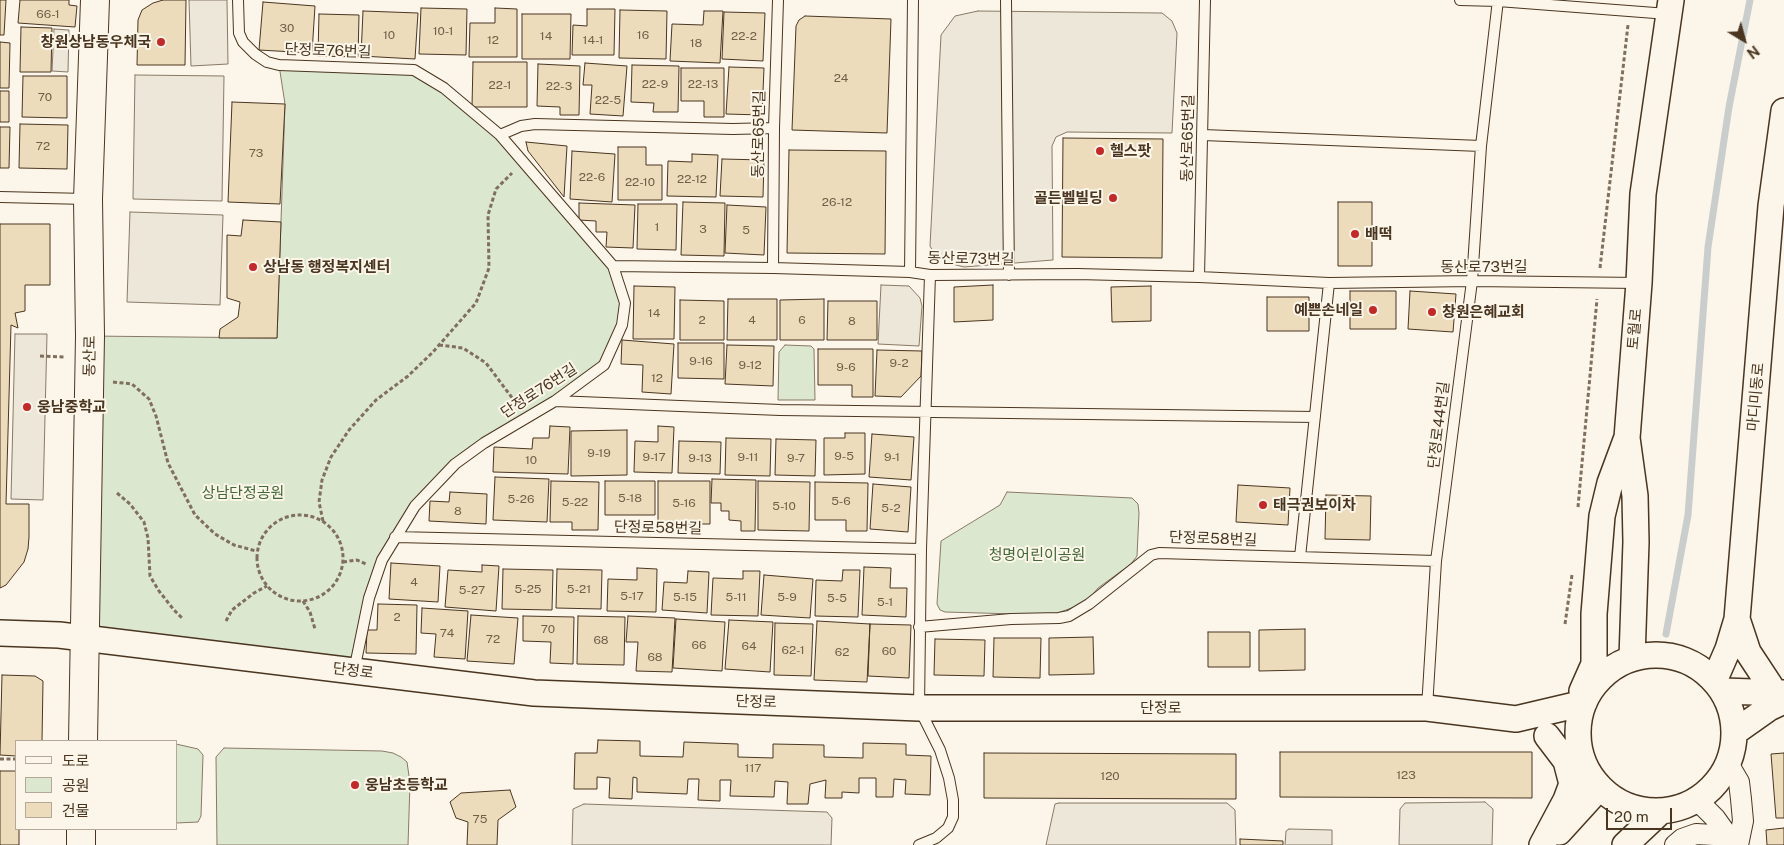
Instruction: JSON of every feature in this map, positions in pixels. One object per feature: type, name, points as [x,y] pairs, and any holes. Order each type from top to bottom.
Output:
[{"type":"main road","name":"동산로","points":[[83,740],[90,336],[88,199],[95,0]]},
{"type":"main road","points":[[80,845],[81,830]]},
{"type":"street","name":"토월로","points":[[1632,658],[1636,551],[1635,505],[1626,438],[1639,283],[1643,194],[1670,7]]},
{"type":"street","name":"마디미동로","points":[[1719,685],[1737,619],[1776,249],[1771,206],[1784,111]]},
{"type":"street","points":[[1579,704],[1603,675],[1617,665],[1632,658],[1654,654],[1677,657],[1697,666],[1719,685],[1730,704],[1735,732],[1734,749],[1721,779],[1710,791],[1697,800],[1679,808],[1660,812],[1643,811],[1627,806],[1612,798],[1599,788],[1587,771],[1580,752],[1579,704],[1594,664],[1594,614],[1602,516],[1610,483],[1626,438]]},
{"type":"street","points":[[1737,619],[1748,652],[1781,696]]},
{"type":"street","name":"단정로","points":[[0,633],[59,634],[534,693],[919,708],[1427,708],[1516,719],[1579,704]]},
{"type":"street","points":[[1719,685],[1781,696]]},
{"type":"street","points":[[1735,732],[1769,708],[1781,696]]},
{"type":"street","name":"단정로","points":[[1516,719],[1580,752]]},
{"type":"street","points":[[1543,845],[1572,784],[1566,762],[1547,736]]},
{"type":"street","points":[[1728,764],[1739,782],[1743,821],[1732,844]]},
{"type":"street","points":[[1543,845],[1568,823],[1599,788]]},
{"type":"street","points":[[1697,800],[1715,818],[1732,844]]},
{"type":"street","points":[[1625,845],[1660,812]]},
{"type":"street","points":[[1675,845],[1682,839],[1696,834],[1714,835],[1732,844]]},
{"type":"lane","name":"단정로76번길","points":[[238,0],[239,32],[243,42],[255,54],[267,62],[279,65],[414,70],[444,88],[500,135],[613,266],[625,303],[622,325],[604,365],[555,401],[455,464],[415,506],[382,560],[369,598],[354,671]]},
{"type":"lane","name":"동산로65번길","points":[[773,268],[774,128],[778,0]]},
{"type":"lane","points":[[910,272],[913,0]]},
{"type":"lane","points":[[1006,0],[1009,275]]},
{"type":"lane","name":"동산로65번길","points":[[1199,277],[1205,0]]},
{"type":"lane","points":[[1460,0],[1629,11],[1670,7]]},
{"type":"lane","name":"단정로44번길","points":[[1427,708],[1436,561],[1472,281],[1481,146],[1498,1]]},
{"type":"lane","points":[[500,135],[521,126],[535,124],[733,129],[774,128]]},
{"type":"lane","points":[[1203,135],[1481,146]]},
{"type":"lane","points":[[0,197],[88,199]]},
{"type":"lane","name":"동산로73번길","points":[[613,266],[773,268],[910,272],[930,275],[1199,277],[1329,283],[1472,281],[1639,283]]},
{"type":"lane","points":[[919,845],[936,838],[948,828],[953,817],[953,800],[949,778],[940,750],[919,708],[919,627],[930,275]]},
{"type":"lane","points":[[1300,557],[1329,283]]},
{"type":"lane","points":[[555,401],[780,410],[1314,417]]},
{"type":"lane","name":"단정로58번길","points":[[395,537],[921,549]]},
{"type":"lane","name":"단정로58번길","points":[[919,627],[1069,616],[1089,604],[1151,556],[1159,553],[1436,561]]},
{"type":"path","points":[[1578,514],[1598,283],[1629,11]]},
{"type":"path","points":[[323,521],[319,502],[322,480],[331,458],[349,430],[376,400],[408,376],[476,303],[490,268],[488,215],[496,189],[515,171],[526,165]]},
{"type":"path","points":[[438,345],[462,348],[486,364],[513,399],[520,422]]},
{"type":"path","points":[[40,356],[65,357]]},
{"type":"path","points":[[110,381],[132,384],[149,400],[156,416],[168,463],[195,515],[215,534],[234,545],[256,552]]},
{"type":"path","points":[[117,493],[130,504],[144,522],[148,538],[150,576],[159,591],[182,618]]},
{"type":"path","points":[[295,514],[310,516],[323,521],[334,530],[341,543],[344,557],[341,572],[334,584],[324,594],[311,600],[296,602],[283,598],[267,586],[257,566],[256,552],[261,538],[270,526],[282,518],[295,514]]},
{"type":"path","points":[[1565,624],[1572,571]]},
{"type":"path","points":[[226,622],[232,610],[254,593],[267,586]]},
{"type":"path","points":[[303,601],[310,612],[314,628]]},
{"type":"path","points":[[0,759],[15,759]]},
{"type":"green space","name":"상남단정공원","points":[[279,65],[414,70],[500,135],[613,266],[625,303],[604,365],[520,422],[437,483],[382,560],[354,671],[86,638],[90,336],[277,338],[285,104]]},
{"type":"green space","points":[[785,345],[811,346],[814,349],[815,400],[778,400],[779,352]]},
{"type":"green space","name":"청명어린이공원","points":[[1007,492],[1132,498],[1138,504],[1139,513],[1137,556],[1131,564],[1098,588],[1089,599],[1080,605],[1052,615],[945,612],[940,610],[937,604],[941,541],[1000,505]]},
{"type":"green space","points":[[178,744],[198,749],[203,755],[201,816],[198,822],[178,823]]},
{"type":"green space","points":[[224,748],[382,751],[401,757],[407,762],[410,783],[408,845],[217,845],[216,757]]},
{"type":"shaded area","points":[[189,0],[227,0],[228,64],[191,66]]},
{"type":"shaded area","points":[[978,11],[1162,13],[1172,21],[1177,33],[1172,133],[1067,132],[1056,137],[1052,146],[1053,260],[964,267],[948,263],[935,255],[930,246],[941,35],[955,16]]},
{"type":"shaded area","points":[[54,29],[69,30],[68,72],[52,71]]},
{"type":"shaded area","points":[[135,75],[224,76],[222,201],[133,199]]},
{"type":"shaded area","points":[[130,212],[223,215],[220,305],[127,302]]},
{"type":"shaded area","points":[[881,285],[909,286],[920,298],[922,306],[919,346],[878,344]]},
{"type":"shaded area","points":[[15,334],[47,334],[43,500],[11,499]]},
{"type":"shaded area","points":[[1485,802],[1493,809],[1492,845],[1399,845],[1400,809],[1405,803]]},
{"type":"shaded area","points":[[1227,803],[1235,810],[1236,845],[1046,845],[1055,804]]},
{"type":"shaded area","points":[[584,804],[827,812],[832,818],[831,845],[572,845],[573,809]]},
{"type":"shaded area","points":[[1289,829],[1332,830],[1332,845],[1285,845],[1286,831]]},
{"type":"building","points":[[0,0],[6,0],[4,35],[0,35]]},
{"type":"building","points":[[20,0],[69,0],[69,5],[77,6],[75,27],[18,23]]},
{"type":"building","name":"창원상남동우체국","points":[[163,0],[186,0],[185,65],[137,65],[138,20],[142,10],[153,3]]},
{"type":"building","points":[[263,2],[315,6],[312,53],[259,50]]},
{"type":"building","points":[[421,8],[467,9],[466,55],[419,54]]},
{"type":"building","points":[[495,8],[517,9],[517,57],[469,57],[470,23],[495,23]]},
{"type":"building","points":[[587,9],[615,9],[614,55],[572,55],[573,25],[587,26]]},
{"type":"building","points":[[620,10],[667,11],[666,59],[619,58]]},
{"type":"building","points":[[363,11],[418,13],[415,59],[361,56]]},
{"type":"building","points":[[704,11],[723,11],[720,63],[670,61],[672,24],[703,25]]},
{"type":"building","points":[[724,12],[765,13],[763,61],[722,59]]},
{"type":"building","points":[[319,14],[359,15],[358,57],[318,56]]},
{"type":"building","points":[[522,14],[571,14],[570,59],[522,59]]},
{"type":"building","points":[[805,16],[891,19],[887,133],[792,130],[796,26],[799,20]]},
{"type":"building","points":[[21,27],[52,28],[51,72],[20,72]]},
{"type":"building","points":[[0,42],[10,43],[9,88],[0,88]]},
{"type":"building","points":[[473,62],[527,62],[527,107],[472,107]]},
{"type":"building","points":[[585,63],[627,66],[623,116],[590,114],[592,85],[583,85]]},
{"type":"building","points":[[538,64],[580,66],[579,115],[560,115],[560,107],[537,106]]},
{"type":"building","points":[[632,65],[679,66],[678,112],[653,112],[654,103],[631,102]]},
{"type":"building","points":[[729,67],[764,68],[762,115],[726,114]]},
{"type":"building","points":[[681,68],[724,68],[724,117],[704,117],[704,101],[681,101]]},
{"type":"building","points":[[23,76],[67,76],[67,118],[22,117]]},
{"type":"building","points":[[0,91],[9,91],[9,122],[0,122]]},
{"type":"building","points":[[232,102],[285,104],[280,204],[228,202]]},
{"type":"building","points":[[20,124],[68,125],[67,169],[19,168]]},
{"type":"building","points":[[0,127],[10,127],[9,168],[0,168]]},
{"type":"building","name":"골든벨빌딩","points":[[1063,138],[1163,139],[1162,258],[1062,257]]},
{"type":"building","points":[[526,142],[567,146],[564,197],[528,151]]},
{"type":"building","points":[[618,147],[646,147],[646,165],[662,165],[662,200],[618,200]]},
{"type":"building","points":[[789,150],[886,151],[885,254],[787,253]]},
{"type":"building","points":[[572,151],[615,154],[612,202],[570,199]]},
{"type":"building","points":[[692,154],[718,155],[716,197],[667,196],[668,161],[692,162]]},
{"type":"building","points":[[722,159],[764,160],[763,197],[720,196]]},
{"type":"building","points":[[683,202],[725,203],[724,256],[681,255]]},
{"type":"building","name":"배떡","points":[[1338,202],[1372,202],[1372,266],[1338,266]]},
{"type":"building","points":[[579,203],[635,205],[633,248],[606,247],[607,232],[596,232],[596,221],[579,220]]},
{"type":"building","points":[[638,204],[677,204],[676,250],[637,249]]},
{"type":"building","points":[[727,205],[766,207],[764,255],[725,253]]},
{"type":"building","name":"상남동 행정복지센터","points":[[243,220],[281,222],[277,338],[219,338],[220,329],[238,317],[240,302],[227,298],[227,235],[241,236]]},
{"type":"building","name":"웅남중학교","points":[[0,224],[50,224],[50,285],[25,285],[25,311],[15,313],[18,328],[11,325],[6,504],[29,504],[29,537],[24,562],[6,585],[0,588]]},
{"type":"building","points":[[993,285],[993,320],[954,322],[954,287]]},
{"type":"building","points":[[634,286],[675,287],[674,339],[633,339]]},
{"type":"building","points":[[1151,286],[1151,321],[1112,322],[1111,287]]},
{"type":"building","name":"예쁜손네일","points":[[1350,291],[1396,291],[1396,329],[1350,329]]},
{"type":"building","name":"창원은혜교회","points":[[1410,291],[1456,294],[1453,332],[1408,329]]},
{"type":"building","points":[[1267,297],[1309,297],[1309,331],[1267,331]]},
{"type":"building","points":[[728,299],[777,299],[777,340],[727,340]]},
{"type":"building","points":[[824,299],[824,340],[780,340],[780,300]]},
{"type":"building","points":[[680,300],[724,301],[724,340],[680,340]]},
{"type":"building","points":[[828,301],[877,301],[877,340],[827,340]]},
{"type":"building","points":[[622,340],[674,344],[671,394],[642,392],[643,365],[621,364]]},
{"type":"building","points":[[678,343],[724,343],[724,379],[678,378]]},
{"type":"building","points":[[727,345],[774,346],[773,386],[725,384]]},
{"type":"building","points":[[818,349],[873,349],[873,397],[852,397],[852,385],[818,385]]},
{"type":"building","points":[[877,350],[922,351],[921,376],[901,397],[875,396]]},
{"type":"building","points":[[550,426],[570,427],[568,474],[493,472],[494,447],[532,449],[533,438],[549,438]]},
{"type":"building","points":[[658,426],[674,427],[672,473],[634,472],[635,441],[658,442]]},
{"type":"building","points":[[627,430],[627,475],[571,476],[571,431]]},
{"type":"building","points":[[845,433],[865,433],[865,474],[824,475],[824,438],[845,438]]},
{"type":"building","points":[[872,434],[914,437],[911,480],[869,477]]},
{"type":"building","points":[[726,438],[771,439],[770,476],[725,475]]},
{"type":"building","points":[[776,439],[816,440],[815,476],[775,475]]},
{"type":"building","points":[[679,441],[721,442],[720,474],[678,473]]},
{"type":"building","points":[[495,477],[549,479],[547,522],[493,520]]},
{"type":"building","points":[[712,479],[756,480],[755,531],[741,531],[741,521],[729,520],[729,511],[721,511],[721,503],[711,503]]},
{"type":"building","points":[[551,481],[599,482],[598,530],[572,530],[572,522],[550,522]]},
{"type":"building","points":[[605,481],[655,481],[655,515],[605,515]]},
{"type":"building","points":[[658,481],[710,481],[710,524],[658,524]]},
{"type":"building","points":[[758,481],[810,482],[809,531],[758,530]]},
{"type":"building","points":[[815,482],[868,483],[867,531],[846,531],[846,520],[815,520]]},
{"type":"building","points":[[873,484],[911,487],[908,532],[870,529]]},
{"type":"building","name":"태극권보이차","points":[[1238,485],[1290,488],[1288,525],[1236,522]]},
{"type":"building","points":[[450,492],[487,494],[486,524],[429,521],[430,501],[449,502]]},
{"type":"building","points":[[1326,495],[1371,496],[1370,540],[1325,539]]},
{"type":"building","points":[[391,563],[440,566],[438,602],[389,599]]},
{"type":"building","points":[[482,565],[499,566],[496,611],[445,607],[448,570],[482,572]]},
{"type":"building","points":[[864,567],[891,568],[890,588],[907,588],[906,617],[862,615]]},
{"type":"building","points":[[637,568],[657,569],[656,612],[607,611],[608,579],[637,580]]},
{"type":"building","points":[[503,569],[553,570],[552,610],[502,609]]},
{"type":"building","points":[[557,569],[602,570],[601,609],[556,608]]},
{"type":"building","points":[[843,570],[860,570],[858,617],[815,616],[816,580],[842,581]]},
{"type":"building","points":[[688,571],[709,572],[707,613],[662,610],[664,582],[687,583]]},
{"type":"building","points":[[743,571],[760,571],[758,616],[711,615],[713,578],[743,579]]},
{"type":"building","points":[[764,575],[813,579],[810,618],[761,615]]},
{"type":"building","points":[[378,604],[417,605],[416,654],[366,653],[367,630],[377,630]]},
{"type":"building","points":[[422,608],[468,611],[465,659],[434,657],[436,634],[421,633]]},
{"type":"building","points":[[471,615],[518,618],[514,664],[467,661]]},
{"type":"building","points":[[523,616],[574,617],[573,664],[550,663],[551,642],[523,641]]},
{"type":"building","points":[[578,616],[625,617],[624,665],[577,664]]},
{"type":"building","points":[[628,616],[675,618],[672,672],[636,671],[638,642],[626,642]]},
{"type":"building","points":[[676,619],[725,622],[722,671],[673,668]]},
{"type":"building","points":[[729,620],[773,622],[770,672],[725,669]]},
{"type":"building","points":[[817,621],[870,624],[867,682],[814,680]]},
{"type":"building","points":[[775,623],[813,624],[811,676],[774,675]]},
{"type":"building","points":[[870,624],[911,625],[909,678],[868,676]]},
{"type":"building","points":[[1305,629],[1305,670],[1259,671],[1259,630]]},
{"type":"building","points":[[1208,632],[1250,632],[1250,667],[1208,667]]},
{"type":"building","points":[[1093,637],[1094,674],[1049,675],[1049,638]]},
{"type":"building","points":[[994,638],[1041,638],[1040,678],[993,677]]},
{"type":"building","points":[[935,639],[985,640],[984,676],[934,675]]},
{"type":"building","points":[[2,675],[35,676],[43,681],[42,740],[15,740],[15,756],[0,755]]},
{"type":"building","points":[[598,740],[640,741],[640,756],[683,757],[684,742],[738,744],[738,757],[773,758],[773,744],[824,745],[824,757],[863,758],[863,743],[906,744],[906,755],[931,756],[930,795],[905,794],[906,780],[894,779],[893,797],[876,797],[876,778],[859,778],[859,793],[842,792],[842,798],[825,798],[826,780],[810,784],[808,804],[787,804],[788,782],[775,781],[774,797],[730,796],[731,780],[720,780],[720,801],[698,800],[699,779],[688,779],[687,794],[637,792],[637,778],[633,777],[632,799],[609,798],[610,778],[597,777],[597,789],[574,789],[575,753],[597,753]]},
{"type":"building","points":[[1280,752],[1532,752],[1532,798],[1280,797]]},
{"type":"building","points":[[984,753],[1236,754],[1236,799],[984,798]]},
{"type":"building","points":[[1784,753],[1784,818],[1776,818],[1771,754]]},
{"type":"building","points":[[0,771],[15,771],[15,830],[19,830],[19,845],[0,845]]},
{"type":"building","points":[[510,790],[516,807],[498,820],[497,845],[467,845],[468,822],[456,818],[450,802],[461,793]]},
{"type":"building","points":[[1784,828],[1784,845],[1767,845],[1766,830]]},
{"type":"building","points":[[1240,839],[1283,841],[1283,845],[1240,845]]},
{"type":"waterway","points":[[1666,634],[1688,515],[1708,247],[1729,107],[1750,0]]},
{"type":"place","name":"창원상남동우체국","points":[[161,42]]},
{"type":"place","name":"헬스팟","points":[[1100,151]]},
{"type":"place","name":"골든벨빌딩","points":[[1113,198]]},
{"type":"place","name":"배떡","points":[[1355,234]]},
{"type":"place","name":"상남동 행정복지센터","points":[[253,267]]},
{"type":"place","name":"예쁜손네일","points":[[1373,310]]},
{"type":"place","name":"창원은혜교회","points":[[1432,312]]},
{"type":"place","name":"웅남중학교","points":[[27,407]]},
{"type":"place","name":"태극권보이차","points":[[1263,505]]},
{"type":"place","name":"웅남초등학교","points":[[355,785]]}]
